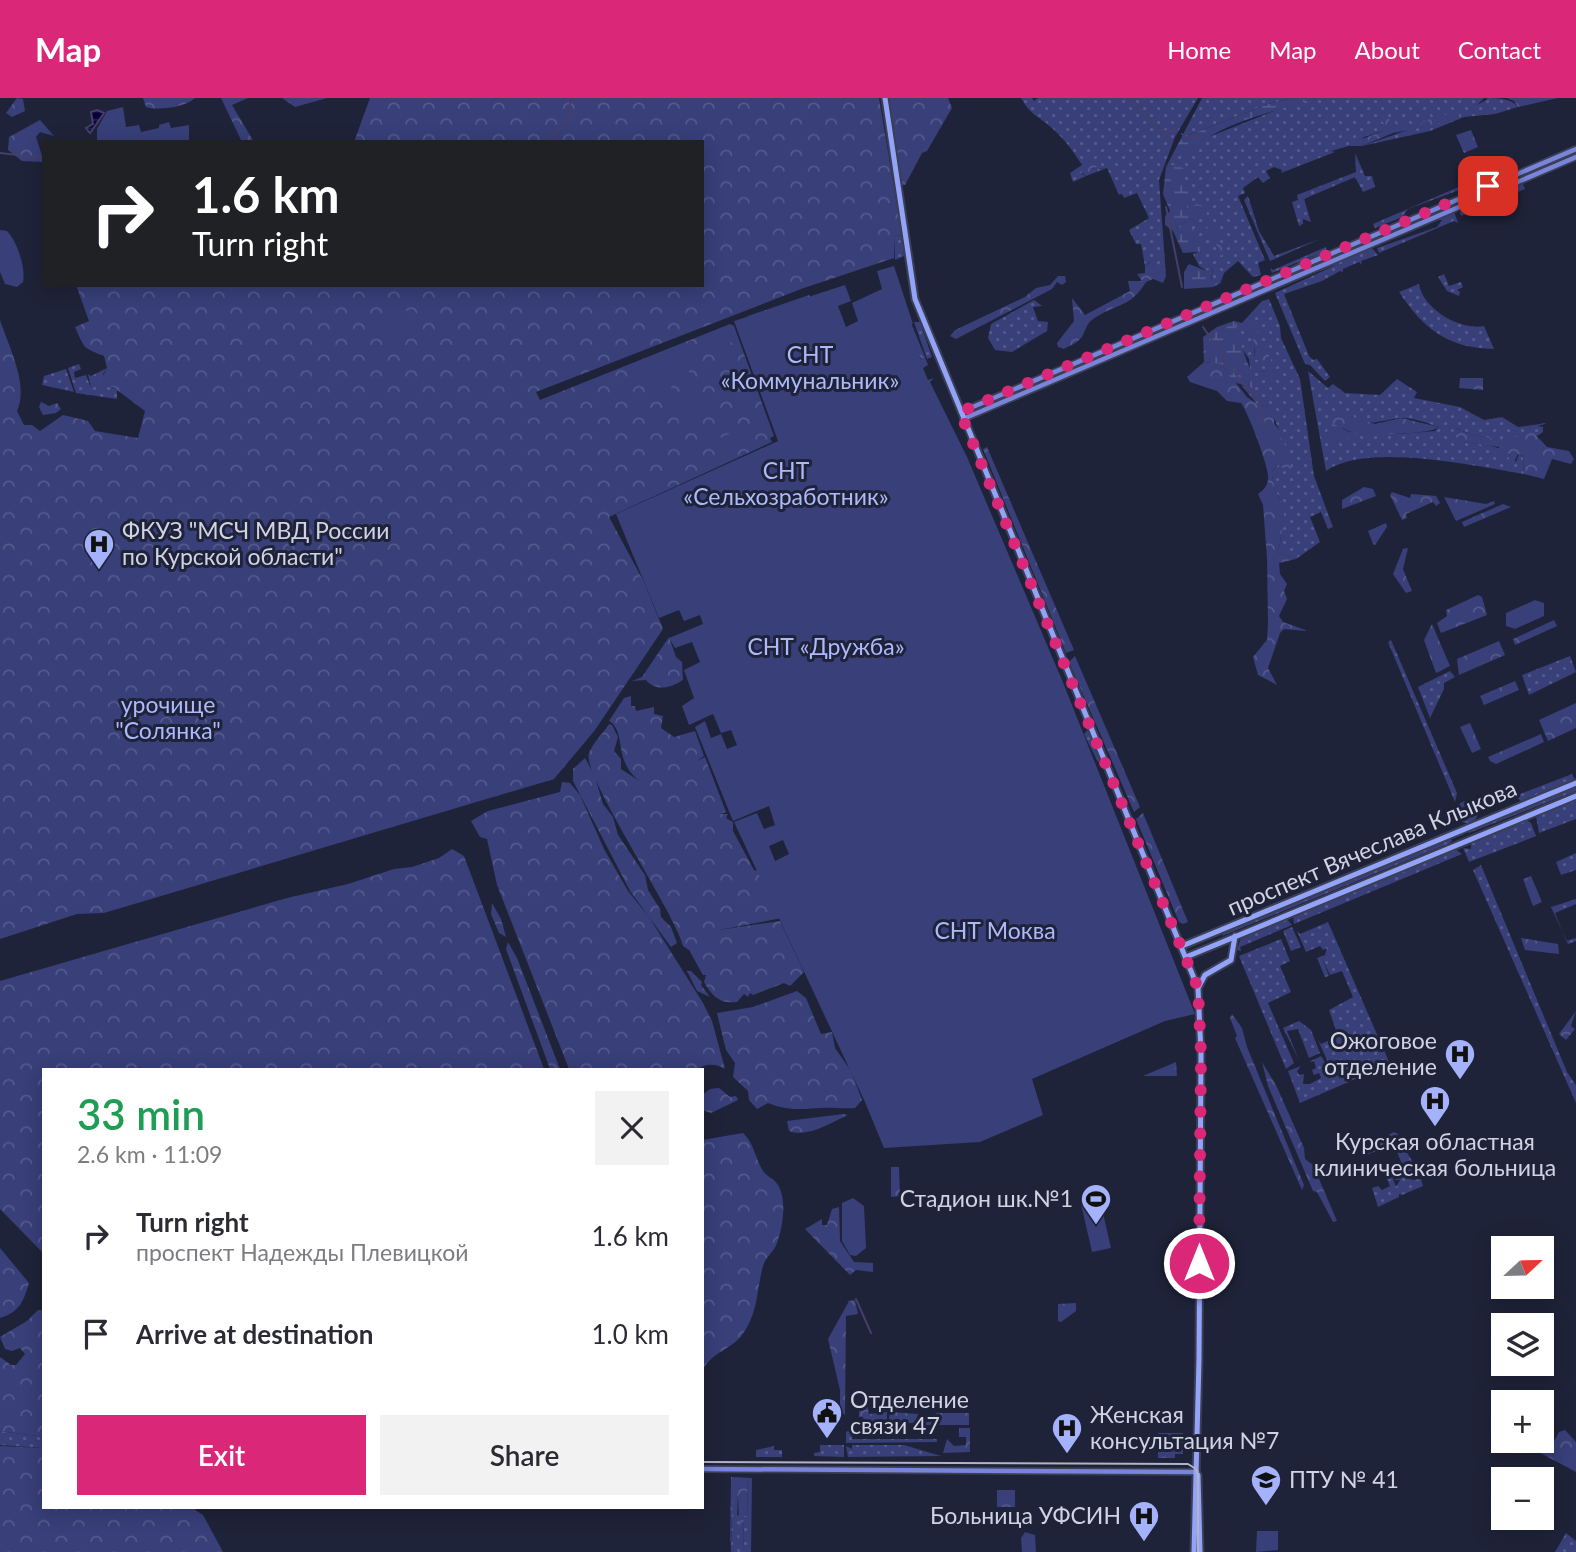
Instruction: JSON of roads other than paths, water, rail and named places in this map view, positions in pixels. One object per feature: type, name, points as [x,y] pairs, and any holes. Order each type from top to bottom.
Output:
[{"type":"main road","points":[[885,98],[915,299],[1198,988],[1201,1054],[1194,1552]]},
{"type":"main road","points":[[960,412],[1576,149]]},
{"type":"main road","points":[[963,419],[1576,157]]},
{"type":"main road","name":"проспект Вячеслава Клыкова","points":[[1182,946],[1576,783]]},
{"type":"main road","name":"проспект Вячеслава Клыкова","points":[[1186,957],[1576,796]]},
{"type":"main road","points":[[1466,828],[1464,836],[1470,838]]},
{"type":"main road","points":[[1448,836],[1455,839],[1452,846]]},
{"type":"main road","points":[[1222,930],[1219,936],[1227,939]]},
{"type":"main road","points":[[1198,988],[1205,975],[1231,960],[1235,936]]},
{"type":"main road","points":[[704,1469],[1197,1472]]},
{"type":"main road","points":[[1197,1472],[1200,1552]]},
{"type":"waterway","points":[[547,140],[570,120],[570,103],[575,98]]},
{"type":"waterway","points":[[1129,98],[1161,131],[1176,131]]},
{"type":"waterway","points":[[1182,134],[1188,138],[1201,135]]},
{"type":"waterway","points":[[0,153],[42,158]]},
{"type":"waterway","points":[[1166,207],[1182,287]]},
{"type":"waterway","points":[[1203,327],[1239,379],[1258,398],[1265,428]]},
{"type":"waterway","points":[[856,1299],[871,1333]]},
{"type":"tram line","points":[[704,1462],[1188,1464],[1196,1469],[1198,1476],[1198,1552]]},
{"type":"place","name":"ФКУЗ \"МСЧ МВД России по Курской области\"","points":[[99,571]]},
{"type":"place","name":"Ожоговое отделение","points":[[1460,1081]]},
{"type":"place","name":"Курская областная клиническая больница","points":[[1435,1128]]},
{"type":"place","name":"Стадион шк.№1","points":[[1096,1226]]},
{"type":"place","name":"Отделение связи 47","points":[[827,1440]]},
{"type":"place","name":"Женская консультация №7","points":[[1067,1455]]},
{"type":"place","name":"ПТУ № 41","points":[[1266,1507]]},
{"type":"place","name":"Больница УФСИН","points":[[1144,1543]]},
{"type":"park label","name":"СНТ «Коммунальник»","points":[[810,368]]},
{"type":"park label","name":"СНТ «Сельхозработник»","points":[[786,484]]},
{"type":"park label","name":"СНТ «Дружба»","points":[[826,647]]},
{"type":"park label","name":"урочище \"Солянка\"","points":[[168,718]]},
{"type":"park label","name":"СНТ Моква","points":[[995,931]]}]
